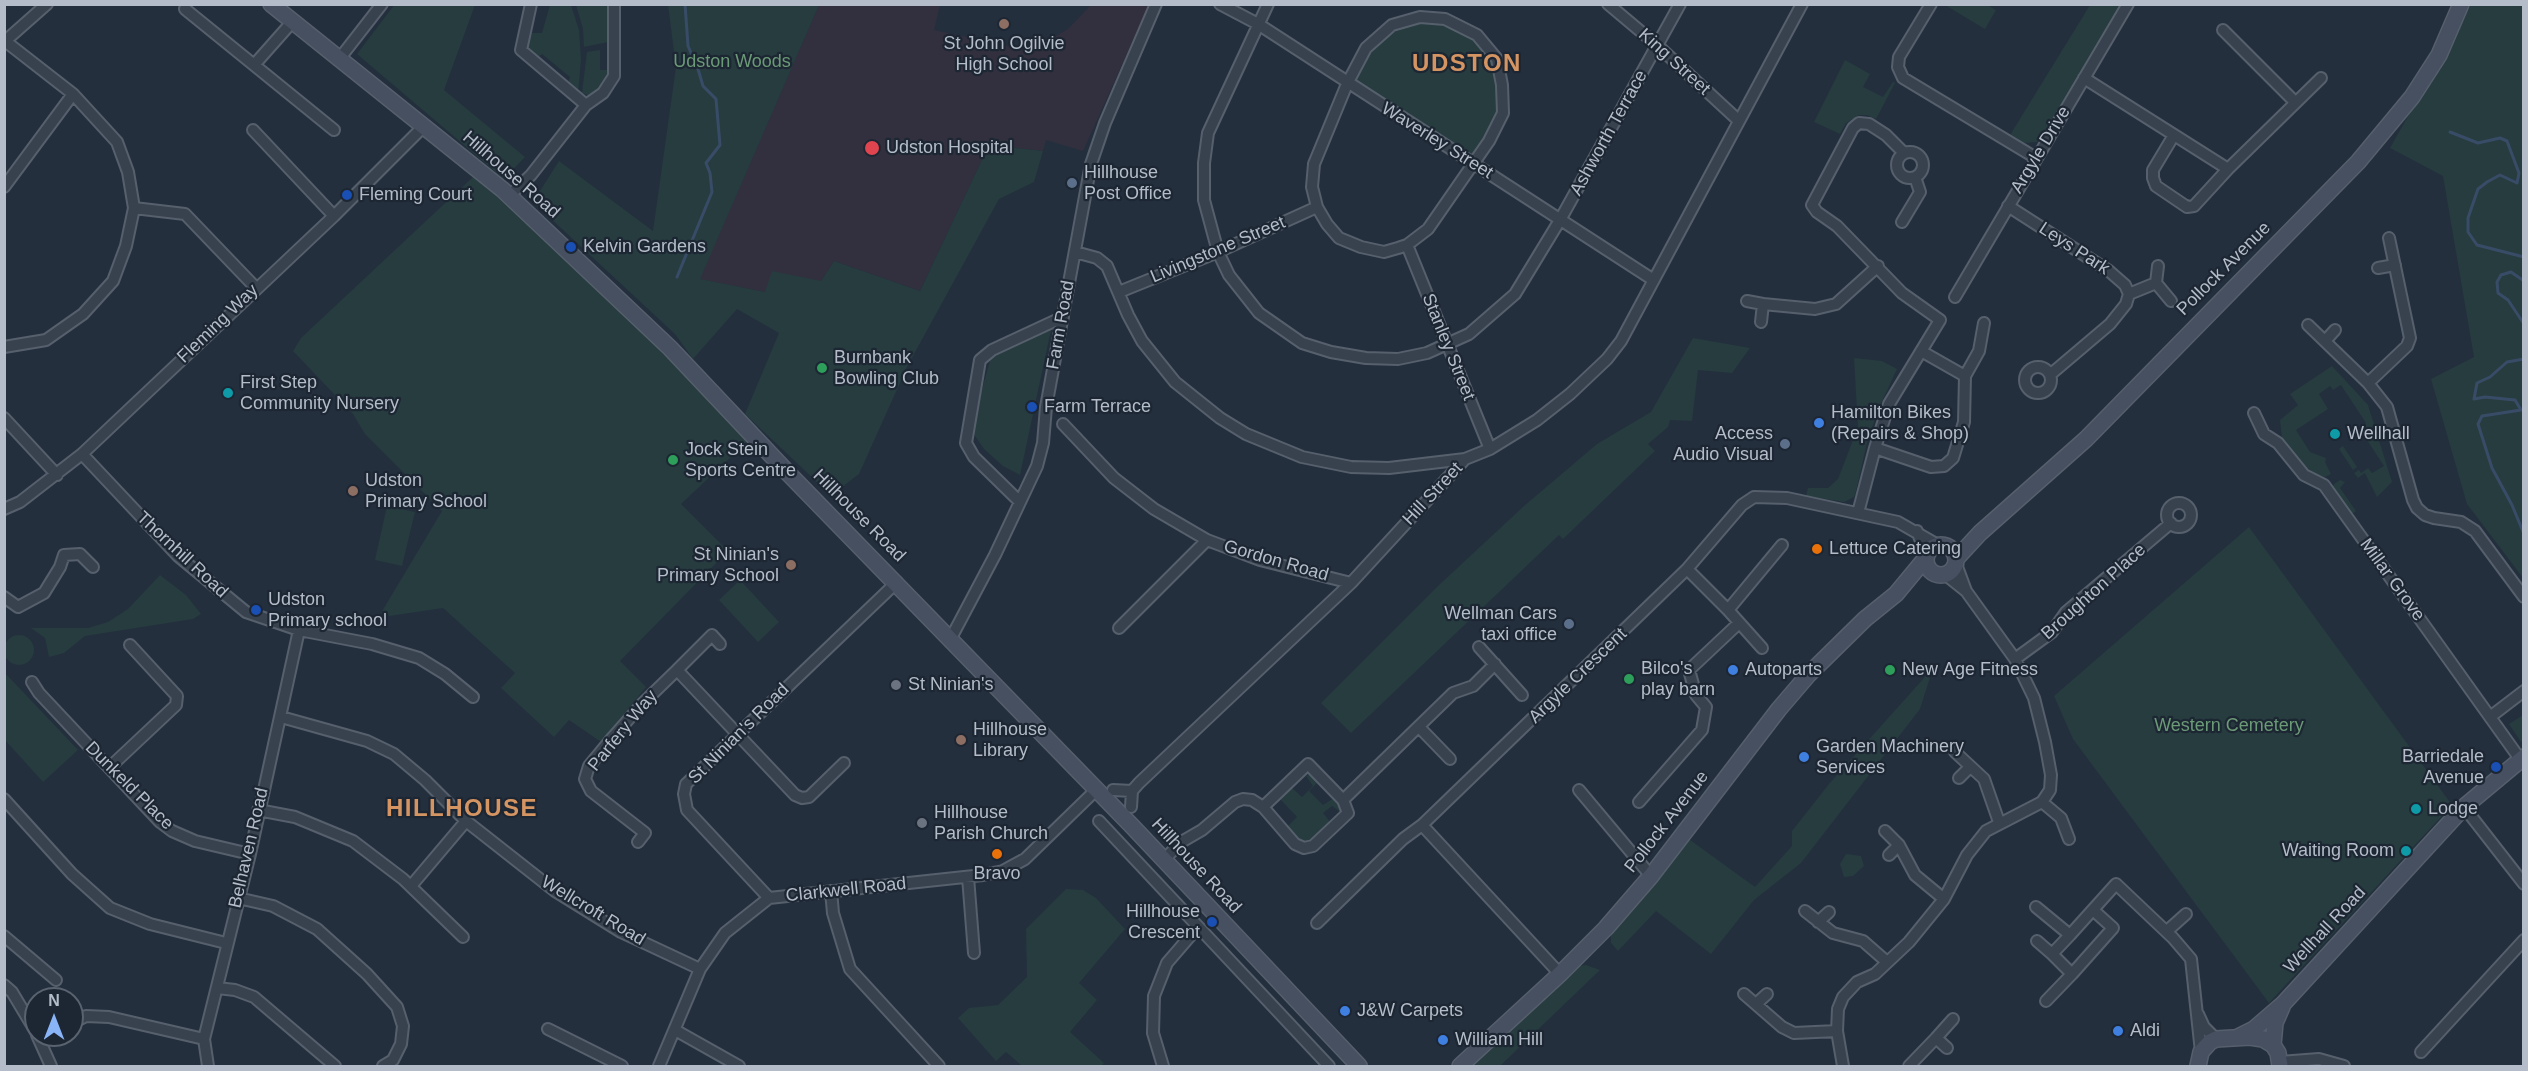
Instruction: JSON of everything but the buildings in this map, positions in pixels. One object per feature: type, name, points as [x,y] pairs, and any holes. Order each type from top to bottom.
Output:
[{"type":"street","points":[[4,347],[46,340],[83,314],[113,281],[126,246],[134,208],[128,172],[117,142],[73,94],[5,41],[46,4]]},
{"type":"street","name":"Hillhouse Road","points":[[271,4],[509,196],[670,348],[788,473],[951,638],[1359,1066]]},
{"type":"street","points":[[340,58],[382,4]]},
{"type":"street","points":[[531,4],[521,50],[586,105]]},
{"type":"street","points":[[509,196],[531,174],[586,105],[603,93],[614,76],[614,4]]},
{"type":"street","name":"Farm Road","points":[[951,638],[1037,466],[1091,164],[1105,123],[1156,4]]},
{"type":"street","name":"Waverley Street","points":[[1220,4],[1258,24],[1347,84],[1652,279]]},
{"type":"street","name":"Ashworth Terrace","points":[[1268,4],[1208,134],[1204,163],[1204,200],[1218,252],[1229,275],[1259,313],[1302,343],[1331,352],[1366,358],[1398,359],[1448,346],[1469,334],[1515,294],[1560,220],[1680,4]]},
{"type":"street","name":"King Street","points":[[1608,4],[1658,46],[1738,120]]},
{"type":"street","name":"Hill Street","points":[[1132,791],[1350,583],[1465,459],[1490,449],[1537,420],[1570,394],[1607,359],[1621,340],[1802,4]]},
{"type":"street","points":[[1931,4],[1899,57],[1898,67],[1903,78],[2036,158]]},
{"type":"street","name":"Argyle Drive","points":[[1955,297],[2128,4]]},
{"type":"street","name":"Pollock Avenue","points":[[1896,594],[1948,568],[1980,533],[2086,439],[2358,162],[2412,97],[2439,55],[2461,4]]},
{"type":"street","points":[[184,9],[334,130]]},
{"type":"street","points":[[1420,17],[1445,19],[1477,35],[1497,59],[1503,85],[1503,113],[1474,164],[1428,230],[1407,245],[1384,252],[1361,247],[1339,238],[1317,207],[1312,187],[1314,165],[1347,84],[1366,48],[1392,26],[1420,17]]},
{"type":"street","points":[[254,65],[293,21]]},
{"type":"street","points":[[2222,45],[2226,33],[2295,102]]},
{"type":"street","points":[[2084,78],[2228,169]]},
{"type":"street","points":[[2174,135],[2153,170],[2152,178],[2156,186],[2187,207],[2194,206],[2228,169],[2321,78]]},
{"type":"street","points":[[4,187],[73,94]]},
{"type":"street","points":[[1858,513],[1889,404],[1940,320],[1902,293],[1878,266],[1812,205],[1853,128],[1859,123],[1869,124],[1886,135],[1905,153]]},
{"type":"street","name":"Fleming Way","points":[[4,509],[20,502],[82,454],[334,216],[423,127]]},
{"type":"street","points":[[253,130],[334,216]]},
{"type":"street","points":[[1914,152],[1923,161],[1923,170],[1916,177],[1905,177],[1899,171],[1898,159],[1905,153],[1914,152]]},
{"type":"street","points":[[1902,222],[1920,192],[1916,177]]},
{"type":"street","name":"Leys Park","points":[[2008,206],[2109,271],[2125,285],[2129,294]]},
{"type":"street","name":"Livingstone Street","points":[[1119,292],[1218,252],[1317,207]]},
{"type":"street","points":[[134,208],[185,214],[256,288]]},
{"type":"street","points":[[2368,383],[2407,346],[2410,338],[2389,238]]},
{"type":"street","name":"Stanley Street","points":[[1407,245],[1490,449]]},
{"type":"street","points":[[1075,252],[1097,258],[1107,266],[1142,341],[1175,382],[1221,418],[1246,434],[1302,457],[1351,467],[1389,468],[1465,459]]},
{"type":"street","points":[[1747,301],[1815,309],[1836,304],[1878,266]]},
{"type":"street","points":[[2158,266],[2156,283],[2171,301]]},
{"type":"street","points":[[2378,268],[2395,266]]},
{"type":"street","points":[[2051,374],[2110,324],[2126,304],[2129,294],[2156,283]]},
{"type":"street","points":[[1761,322],[1763,304]]},
{"type":"street","points":[[1020,502],[974,457],[966,443],[980,360],[992,350],[1063,317]]},
{"type":"street","points":[[1875,448],[1931,467],[1944,466],[1953,458],[1964,422],[1965,376],[1979,351],[1984,323]]},
{"type":"street","points":[[2308,325],[2368,383],[2387,407],[2413,501],[2417,508],[2425,515],[2461,522],[2475,531],[2523,597]]},
{"type":"street","points":[[2325,341],[2336,330]]},
{"type":"street","points":[[1921,351],[1965,376]]},
{"type":"street","name":"Millar Grove","points":[[2254,413],[2264,435],[2278,443],[2304,475],[2324,485],[2490,717],[2522,758]]},
{"type":"street","points":[[4,418],[57,475]]},
{"type":"street","name":"Gordon Road","points":[[1063,424],[1114,478],[1154,509],[1207,540],[1260,560],[1350,583]]},
{"type":"street","name":"Thornhill Road","points":[[82,454],[178,556],[246,612],[299,630],[372,644],[419,658],[445,674],[472,697]]},
{"type":"street","name":"Argyle Crescent","points":[[1317,922],[1403,839],[1422,825],[1687,569],[1742,505],[1754,497],[1787,498],[1898,522],[1917,531],[1933,551]]},
{"type":"street","name":"Broughton Place","points":[[2015,659],[2052,632],[2066,612],[2171,523]]},
{"type":"street","name":"Pollock Avenue","points":[[1460,1066],[1560,974],[1606,928],[1651,876],[1779,709],[1809,674],[1865,619],[1896,594],[1933,551],[1980,533]]},
{"type":"street","points":[[1119,628],[1207,540]]},
{"type":"street","points":[[1728,610],[1782,545]]},
{"type":"street","points":[[1843,1066],[1837,1031],[1838,1009],[1843,997],[1857,982],[1875,974],[1910,942],[1944,899],[1976,841],[1986,831],[1999,822],[2020,815],[2042,802],[2050,790],[2051,775],[2034,698],[2015,659],[1948,568],[1949,547],[1933,551],[1926,566],[1948,568]]},
{"type":"street","points":[[4,597],[18,607],[44,593],[60,567],[64,555],[80,554],[93,567]]},
{"type":"street","points":[[1687,569],[1762,648]]},
{"type":"street","name":"St Ninian's Road","points":[[768,898],[687,810],[684,794],[686,784],[897,582]]},
{"type":"street","points":[[1639,802],[1702,730],[1706,707],[1696,695],[1689,670],[1739,623]]},
{"type":"street","name":"Belhaven Road","points":[[208,1066],[204,1039],[226,943],[250,854],[299,630]]},
{"type":"street","points":[[720,644],[712,635],[677,670],[795,795],[802,798],[809,797],[844,763]]},
{"type":"street","points":[[110,767],[176,705],[177,696],[130,645]]},
{"type":"street","points":[[1479,647],[1522,695]]},
{"type":"street","points":[[1344,800],[1453,693],[1473,686],[1495,664]]},
{"type":"street","name":"Parfery Way","points":[[638,842],[645,833],[591,791],[585,779],[589,766],[613,737],[642,704],[677,670]]},
{"type":"street","name":"Dunkeld Place","points":[[32,682],[39,693],[137,798],[172,831],[195,841],[250,854]]},
{"type":"street","points":[[2490,717],[2523,692]]},
{"type":"street","name":"Wellcroft Road","points":[[281,717],[367,741],[393,754],[425,780],[466,821],[555,891],[621,932],[700,969]]},
{"type":"street","points":[[1419,727],[1450,759]]},
{"type":"street","points":[[1955,752],[1984,779],[1999,822]]},
{"type":"street","name":"Wellhall Road","points":[[2238,1037],[2254,1029],[2283,1004],[2464,807],[2522,758]]},
{"type":"street","points":[[1163,860],[1183,841],[1202,830],[1235,802],[1243,799],[1252,800],[1263,807],[1295,844],[1309,848],[1348,813],[1344,800],[1308,764],[1263,807]]},
{"type":"street","points":[[1959,778],[1971,767]]},
{"type":"street","name":"Clarkwell Road","points":[[659,1066],[700,969],[725,933],[768,898],[993,873],[1013,867],[1037,848],[1096,790]]},
{"type":"street","points":[[1113,790],[1132,791],[1131,807]]},
{"type":"street","points":[[1579,790],[1651,876]]},
{"type":"street","points":[[4,799],[72,874],[110,908],[150,924],[226,943]]},
{"type":"street","points":[[2042,802],[2061,818],[2068,839]]},
{"type":"street","points":[[2464,807],[2523,884]]},
{"type":"street","points":[[258,810],[295,817],[353,841],[411,886],[463,937]]},
{"type":"street","points":[[411,886],[466,821]]},
{"type":"street","points":[[1099,821],[1329,1066]]},
{"type":"street","points":[[1422,825],[1560,974]]},
{"type":"street","points":[[1885,831],[1899,845],[1915,875],[1944,899]]},
{"type":"street","points":[[1889,855],[1899,845]]},
{"type":"street","points":[[968,876],[974,953]]},
{"type":"street","points":[[2052,954],[2116,884],[2166,931],[2191,959],[2199,1059]]},
{"type":"street","points":[[831,891],[833,912],[850,969],[939,1066]]},
{"type":"street","points":[[238,898],[273,906],[317,929],[367,974],[398,1007],[403,1026],[401,1044],[393,1060],[383,1066]]},
{"type":"street","points":[[2037,907],[2070,935]]},
{"type":"street","points":[[2046,1001],[2113,928],[2093,909]]},
{"type":"street","points":[[1805,911],[1833,933],[1863,941],[1887,962]]},
{"type":"street","points":[[1818,922],[1829,912]]},
{"type":"street","points":[[2166,931],[2186,914]]},
{"type":"street","points":[[1163,1066],[1153,1033],[1154,996],[1167,963],[1198,927]]},
{"type":"street","points":[[4,936],[56,980]]},
{"type":"street","points":[[2421,1052],[2523,940]]},
{"type":"street","points":[[2037,941],[2072,974]]},
{"type":"street","points":[[4,985],[12,992],[24,1010]]},
{"type":"street","points":[[217,988],[235,990],[255,997],[323,1059],[335,1066]]},
{"type":"street","points":[[1744,994],[1782,1027],[1794,1034],[1837,1031]]},
{"type":"street","points":[[1756,1004],[1767,994]]},
{"type":"street","name":"Wellhall Road","points":[[2216,1039],[2238,1037],[2263,1039],[2273,1045],[2275,1023],[2283,1004]]},
{"type":"street","points":[[2194,1006],[2204,1027],[2216,1039],[2210,1042],[2199,1059]]},
{"type":"street","points":[[84,1017],[109,1017],[204,1039]]},
{"type":"street","points":[[1909,1066],[1953,1019]]},
{"type":"street","points":[[548,1029],[622,1066]]},
{"type":"street","points":[[675,1030],[739,1066]]},
{"type":"street","points":[[1936,1038],[1947,1048]]},
{"type":"street","points":[[2273,1045],[2280,1064],[2319,1059],[2344,1066]]},
{"type":"street","points":[[44,1047],[51,1066]]},
{"type":"shaded area","name":"Udston Hospital","points":[[819,5],[940,5],[934,30],[1012,47],[1038,47],[1068,29],[1091,5],[1149,5],[1083,151],[1046,140],[1043,151],[989,145],[920,291],[834,261],[821,281],[765,292],[699,279]]},
{"type":"green space","points":[[395,4],[475,5],[444,90],[525,157],[504,179],[357,54]]},
{"type":"green space","points":[[550,5],[571,5],[579,30],[581,60],[578,94],[567,86],[570,77],[542,54],[537,58],[526,52],[532,33],[542,33]]},
{"type":"green space","points":[[576,5],[608,5],[608,42],[584,47],[583,29]]},
{"type":"green space","name":"Udston Woods","points":[[668,5],[819,5],[700,279],[765,292],[772,271],[821,281],[834,261],[920,291],[989,145],[1043,151],[1034,182],[999,199],[908,365],[859,474],[837,491],[834,498],[745,414],[779,333],[737,309],[693,359],[675,334],[533,202],[559,161],[653,231],[676,67]]},
{"type":"green space","points":[[1945,5],[1987,5],[1996,10],[1985,29]]},
{"type":"green space","points":[[2090,5],[2120,5],[2042,137],[2037,142],[2024,143],[2010,135]]},
{"type":"green space","points":[[2471,5],[2523,5],[2523,578],[2467,504],[2431,379],[2474,357],[2443,176],[2390,148]]},
{"type":"green space","points":[[1445,19],[1477,35],[1497,59],[1503,113],[1474,164],[1347,84],[1366,48],[1392,25]]},
{"type":"green space","points":[[600,50],[600,70],[608,70],[607,79],[602,87],[590,96],[582,93],[587,52]]},
{"type":"green space","points":[[1845,60],[1870,74],[1863,87],[1883,97],[1893,82],[1895,83],[1876,119],[1867,115],[1859,115],[1846,123],[1840,134],[1814,122]]},
{"type":"green space","points":[[473,177],[534,226],[586,274],[748,441],[681,504],[728,551],[620,661],[646,687],[601,742],[569,720],[554,737],[501,688],[515,673],[443,608],[389,616],[381,613],[442,511],[365,434],[353,414],[293,351],[301,338]]},
{"type":"green space","points":[[1051,330],[1020,475],[1003,466],[984,449],[973,433],[975,414],[990,361],[1004,349]]},
{"type":"green space","points":[[1693,338],[1750,348],[1732,373],[1698,370],[1692,421],[1670,420],[1668,427],[1648,444],[1655,451],[1563,539],[1559,535],[1351,733],[1321,703],[1438,586],[1524,506],[1597,444],[1651,412]]},
{"type":"green space","points":[[1854,358],[1882,361],[1897,369],[1878,410],[1867,443],[1854,497],[1844,502],[1806,496],[1808,488],[1828,488],[1838,479],[1858,427]]},
{"type":"green space","points":[[2332,366],[2368,405],[2392,482],[2377,497],[2365,473],[2358,478],[2354,473],[2359,470],[2361,473],[2368,468],[2372,473],[2384,466],[2359,428],[2366,423],[2341,385],[2333,390],[2330,386],[2319,394],[2328,409],[2296,430],[2310,452],[2326,458],[2325,462],[2331,474],[2325,477],[2307,473],[2282,438],[2280,420],[2298,405],[2290,394]]},
{"type":"green space","points":[[2343,446],[2357,467],[2353,470],[2339,449]]},
{"type":"green space","points":[[2340,480],[2345,482],[2340,488],[2356,511],[2349,516],[2332,489],[2334,484]]},
{"type":"green space","points":[[387,506],[415,512],[402,566],[375,560]]},
{"type":"green space","name":"Western Cemetery","points":[[2249,527],[2452,805],[2269,1003],[2073,739],[2054,696]]},
{"type":"green space","points":[[160,575],[186,595],[201,614],[193,619],[85,636],[64,653],[49,657],[45,638],[31,628],[88,628],[108,622],[128,609]]},
{"type":"green space","points":[[740,580],[779,622],[758,642],[719,600]]},
{"type":"green space","points":[[19,635],[25,636],[33,644],[33,656],[25,664],[19,665],[13,664],[5,656],[4,650],[5,644],[13,636]]},
{"type":"green space","points":[[1933,668],[1920,709],[1801,863],[1754,900],[1711,954],[1656,911],[1618,951],[1611,943],[1611,933],[1686,837],[1755,887],[1792,846],[1792,831],[1829,784]]},
{"type":"green space","points":[[5,675],[78,750],[43,782],[5,740]]},
{"type":"green space","points":[[2523,715],[2523,740],[2521,742],[2509,724]]},
{"type":"green space","points":[[1311,774],[1318,782],[1309,791],[1323,805],[1334,798],[1342,807],[1342,813],[1332,806],[1323,813],[1331,823],[1310,842],[1306,842],[1298,839],[1287,827],[1297,817],[1280,799],[1292,788],[1302,797],[1313,786],[1306,776]]},
{"type":"green space","points":[[1846,854],[1861,856],[1864,866],[1853,876],[1844,877],[1840,864]]},
{"type":"green space","points":[[1066,889],[1083,890],[1096,898],[1125,929],[1079,983],[1097,1000],[1070,1032],[1104,1063],[1101,1066],[1022,1066],[1006,1052],[996,1061],[958,1018],[969,1008],[998,1005],[1027,977],[1026,929]]},
{"type":"green space","points":[[1586,965],[1600,970],[1500,1066],[1470,1066],[1578,966]]},
{"type":"waterway","points":[[677,277],[712,192],[710,173],[706,163],[720,145],[716,99],[703,86],[688,46],[685,4]]},
{"type":"waterway","points":[[2450,132],[2478,143],[2500,138],[2507,141],[2519,173],[2517,183],[2500,175],[2478,189],[2468,218],[2468,232],[2477,245],[2524,257]]},
{"type":"waterway","points":[[2524,281],[2511,272],[2501,275],[2497,282],[2498,293],[2508,300],[2524,324]]},
{"type":"waterway","points":[[2524,359],[2507,362],[2490,377],[2477,383],[2474,399],[2485,397],[2515,400],[2521,410],[2482,416],[2478,424],[2492,468],[2512,505],[2524,534]]},
{"type":"place","name":"St John Ogilvie High School","points":[[1004,24]]},
{"type":"place","name":"Udston Hospital","points":[[872,148]]},
{"type":"place","name":"Hillhouse Post Office","points":[[1072,183]]},
{"type":"place","name":"Fleming Court","points":[[347,195]]},
{"type":"place","name":"Kelvin Gardens","points":[[571,247]]},
{"type":"place","name":"Burnbank Bowling Club","points":[[822,368]]},
{"type":"place","name":"First Step Community Nursery","points":[[228,393]]},
{"type":"place","name":"Farm Terrace","points":[[1032,407]]},
{"type":"place","name":"Hamilton Bikes (Repairs & Shop)","points":[[1819,423]]},
{"type":"place","name":"Wellhall","points":[[2335,434]]},
{"type":"place","name":"Access Audio Visual","points":[[1785,444]]},
{"type":"place","name":"Jock Stein Sports Centre","points":[[673,460]]},
{"type":"place","name":"Udston Primary School","points":[[353,491]]},
{"type":"place","name":"Lettuce Catering","points":[[1817,549]]},
{"type":"place","name":"St Ninian's Primary School","points":[[791,565]]},
{"type":"place","name":"Udston Primary school","points":[[256,610]]},
{"type":"place","name":"Wellman Cars taxi office","points":[[1569,624]]},
{"type":"place","name":"Autoparts","points":[[1733,670]]},
{"type":"place","name":"New Age Fitness","points":[[1890,670]]},
{"type":"place","name":"Bilco's play barn","points":[[1629,679]]},
{"type":"place","name":"St Ninian's","points":[[896,685]]},
{"type":"place","name":"Hillhouse Library","points":[[961,740]]},
{"type":"place","name":"Garden Machinery Services","points":[[1804,757]]},
{"type":"place","name":"Barriedale Avenue","points":[[2496,767]]},
{"type":"place","name":"Lodge","points":[[2416,809]]},
{"type":"place","name":"Hillhouse Parish Church","points":[[922,823]]},
{"type":"place","name":"Waiting Room","points":[[2406,851]]},
{"type":"place","name":"Bravo","points":[[997,854]]},
{"type":"place","name":"Hillhouse Crescent","points":[[1212,922]]},
{"type":"place","name":"J&W Carpets","points":[[1345,1011]]},
{"type":"place","name":"Aldi","points":[[2118,1031]]},
{"type":"place","name":"William Hill","points":[[1443,1040]]},
{"type":"district","name":"UDSTON","points":[[1467,64]]},
{"type":"district","name":"HILLHOUSE","points":[[462,809]]}]
